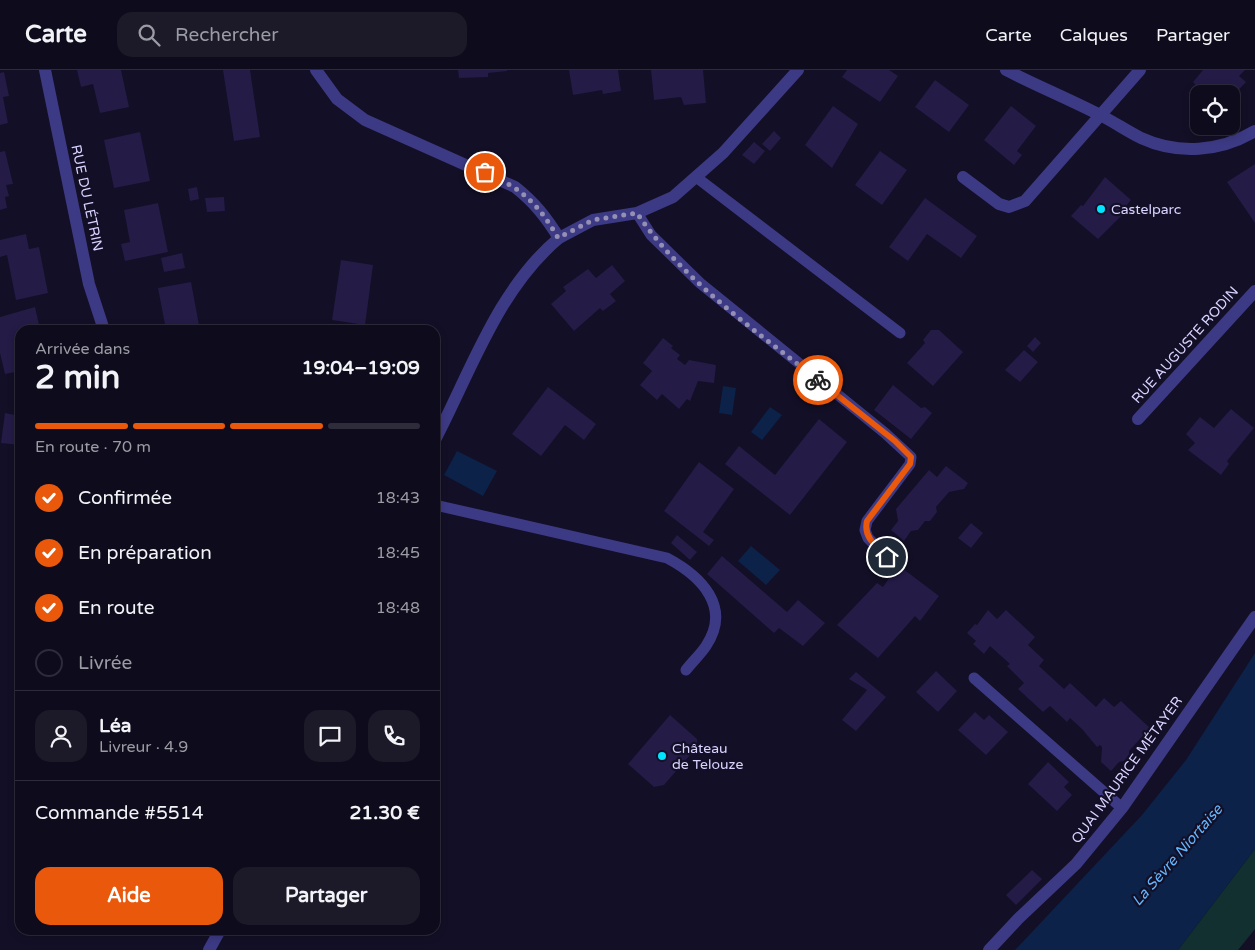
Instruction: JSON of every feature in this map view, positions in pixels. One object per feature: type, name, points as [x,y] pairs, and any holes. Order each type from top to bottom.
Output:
[{"type":"street","name":"RUE DU LÉTRIN","points":[[45,70],[90,284],[102,325]]},
{"type":"street","points":[[316,70],[337,99],[365,120],[515,187],[532,200],[544,214],[558,238]]},
{"type":"street","points":[[440,430],[494,323],[523,273],[540,254],[558,238],[593,220],[637,213],[673,197],[723,153],[798,70]]},
{"type":"street","points":[[1006,70],[1100,115],[1140,138],[1175,149],[1196,150],[1219,147],[1255,132]]},
{"type":"street","points":[[963,177],[999,204],[1008,208],[1017,206],[1025,201],[1140,70]]},
{"type":"street","name":"RUE AUGUSTE RODIN","points":[[1138,420],[1255,291]]},
{"type":"street","name":"QUAI MAURICE MÉTAYER","points":[[988,950],[1076,864],[1122,808],[1255,618]]},
{"type":"street","points":[[209,950],[217,935]]},
{"type":"lane","points":[[696,177],[900,333]]},
{"type":"lane","points":[[637,213],[651,234],[700,283],[911,457],[910,464],[867,521],[865,530],[868,538],[887,557]]},
{"type":"lane","points":[[440,506],[667,558],[688,570],[705,587],[715,603],[714,630],[706,647],[686,670]]},
{"type":"lane","points":[[974,678],[1122,808]]},
{"type":"green space","points":[[1255,849],[1255,929],[1238,950],[1178,950]]},
{"type":"water","points":[[723,386],[736,388],[732,415],[719,413]]},
{"type":"water","points":[[770,407],[782,415],[762,440],[751,432]]},
{"type":"water","points":[[457,451],[497,471],[483,496],[444,475]]},
{"type":"water","points":[[751,546],[780,570],[766,585],[738,561]]},
{"type":"water","name":"La Sèvre Niortaise","points":[[1255,653],[1255,849],[1178,950],[1015,950],[1142,815],[1186,760]]},
{"type":"building","points":[[77,70],[121,70],[129,107],[100,113],[93,84],[81,87]]},
{"type":"building","points":[[223,70],[250,70],[260,137],[234,141]]},
{"type":"building","points":[[458,70],[507,71],[488,73],[488,77],[459,78]]},
{"type":"building","points":[[569,70],[618,70],[621,91],[603,94],[602,90],[573,95]]},
{"type":"building","points":[[651,70],[703,70],[706,103],[684,105],[681,97],[654,100]]},
{"type":"building","points":[[847,70],[889,70],[898,76],[880,102],[842,77]]},
{"type":"building","points":[[1203,70],[1245,70],[1239,76],[1246,82],[1240,88],[1240,85],[1196,85],[1193,82]]},
{"type":"building","points":[[4,72],[9,96],[3,97],[8,123],[0,125],[0,73]]},
{"type":"building","points":[[935,80],[969,105],[949,132],[915,107]]},
{"type":"building","points":[[833,106],[858,124],[832,168],[805,145]]},
{"type":"building","points":[[1011,106],[1036,126],[1017,151],[1022,155],[1014,165],[984,140]]},
{"type":"building","points":[[774,131],[781,138],[770,151],[762,144]]},
{"type":"building","points":[[140,132],[150,181],[114,188],[104,140]]},
{"type":"building","points":[[754,142],[765,151],[754,164],[742,155]]},
{"type":"building","points":[[5,151],[13,184],[6,185],[9,196],[5,197],[7,208],[0,210],[0,152]]},
{"type":"building","points":[[880,151],[907,170],[882,205],[855,185]]},
{"type":"building","points":[[1255,164],[1255,223],[1227,182]]},
{"type":"building","name":"Castelparc","points":[[1105,177],[1131,200],[1122,211],[1124,213],[1098,239],[1071,216],[1081,205],[1083,206]]},
{"type":"building","points":[[197,187],[199,199],[190,201],[188,189]]},
{"type":"building","points":[[224,197],[225,211],[207,212],[205,198]]},
{"type":"building","points":[[925,198],[977,236],[961,258],[927,234],[908,261],[889,247]]},
{"type":"building","points":[[158,203],[168,252],[125,261],[121,244],[130,242],[124,210]]},
{"type":"building","points":[[26,234],[29,249],[39,247],[48,293],[16,300],[7,255],[0,257],[0,240]]},
{"type":"building","points":[[182,253],[185,268],[164,272],[161,258]]},
{"type":"building","points":[[341,260],[373,265],[365,325],[332,320]]},
{"type":"building","points":[[612,265],[625,281],[610,294],[616,301],[603,311],[600,308],[574,331],[551,304],[566,291],[563,287],[588,269],[596,278]]},
{"type":"building","points":[[191,282],[199,325],[165,325],[158,288]]},
{"type":"building","points":[[35,307],[39,325],[15,325],[15,372],[5,374],[0,353],[0,317]]},
{"type":"building","points":[[931,330],[939,330],[963,352],[933,386],[907,363],[925,343],[923,340]]},
{"type":"building","points":[[1035,337],[1041,343],[1033,352],[1027,346]]},
{"type":"building","points":[[663,338],[673,346],[671,348],[680,355],[677,359],[685,365],[689,360],[716,365],[714,383],[698,381],[690,401],[687,399],[679,409],[662,394],[657,400],[640,385],[652,371],[643,363]]},
{"type":"building","points":[[1024,350],[1038,362],[1020,382],[1005,370]]},
{"type":"building","points":[[893,385],[921,408],[925,407],[932,413],[911,439],[874,410]]},
{"type":"building","points":[[548,387],[596,424],[584,440],[565,425],[541,456],[512,434]]},
{"type":"building","points":[[1231,409],[1254,428],[1227,461],[1229,464],[1221,475],[1188,450],[1195,443],[1186,434],[1200,417],[1214,428]]},
{"type":"building","points":[[5,413],[15,415],[15,444],[1,443]]},
{"type":"building","points":[[819,419],[847,442],[790,515],[725,464],[739,446],[775,475]]},
{"type":"building","points":[[699,462],[734,489],[703,532],[714,540],[709,546],[664,511]]},
{"type":"building","points":[[946,466],[968,483],[964,489],[949,492],[936,507],[937,512],[930,521],[925,521],[918,530],[911,531],[904,541],[891,530],[898,521],[896,509],[929,470],[937,477]]},
{"type":"building","points":[[971,523],[983,533],[971,548],[958,538]]},
{"type":"building","points":[[677,535],[697,552],[690,560],[671,543]]},
{"type":"building","points":[[722,556],[787,612],[798,600],[825,623],[803,646],[779,628],[774,633],[707,574]]},
{"type":"building","points":[[898,565],[939,596],[920,621],[915,616],[878,658],[837,625],[877,583],[883,587]]},
{"type":"building","points":[[988,610],[997,619],[1006,610],[1035,637],[1028,645],[1044,660],[1039,666],[1064,689],[1070,683],[1096,707],[1104,698],[1114,707],[1121,701],[1150,728],[1129,751],[1129,755],[1124,761],[1119,762],[1111,771],[1101,762],[1102,747],[1100,745],[1097,747],[1070,718],[1067,722],[1050,706],[1043,712],[1018,689],[1024,683],[1007,666],[1010,664],[990,646],[984,654],[973,644],[976,641],[967,633],[975,624],[977,625]]},
{"type":"building","points":[[936,671],[957,691],[938,712],[916,692]]},
{"type":"building","points":[[856,672],[886,697],[856,731],[842,720],[867,690],[849,679]]},
{"type":"building","points":[[975,712],[984,720],[989,715],[1008,732],[986,755],[958,730]]},
{"type":"building","name":"Château de Telouze","points":[[670,715],[697,739],[697,747],[664,785],[654,787],[628,764]]},
{"type":"building","points":[[1048,762],[1069,782],[1064,787],[1072,795],[1057,811],[1028,784]]},
{"type":"building","points":[[1032,870],[1042,879],[1016,905],[1006,895]]},
{"type":"way so far","points":[[485,172],[515,187],[532,200],[544,214],[558,238],[593,220],[637,213],[651,234],[700,283],[818,380]]},
{"type":"place","name":"Castelparc","points":[[1101,209]]},
{"type":"place","name":"Château de Telouze","points":[[662,756]]},
{"type":"route","points":[[818,380],[895,441],[911,457],[910,464],[867,521],[865,530],[868,538],[887,557]]}]
